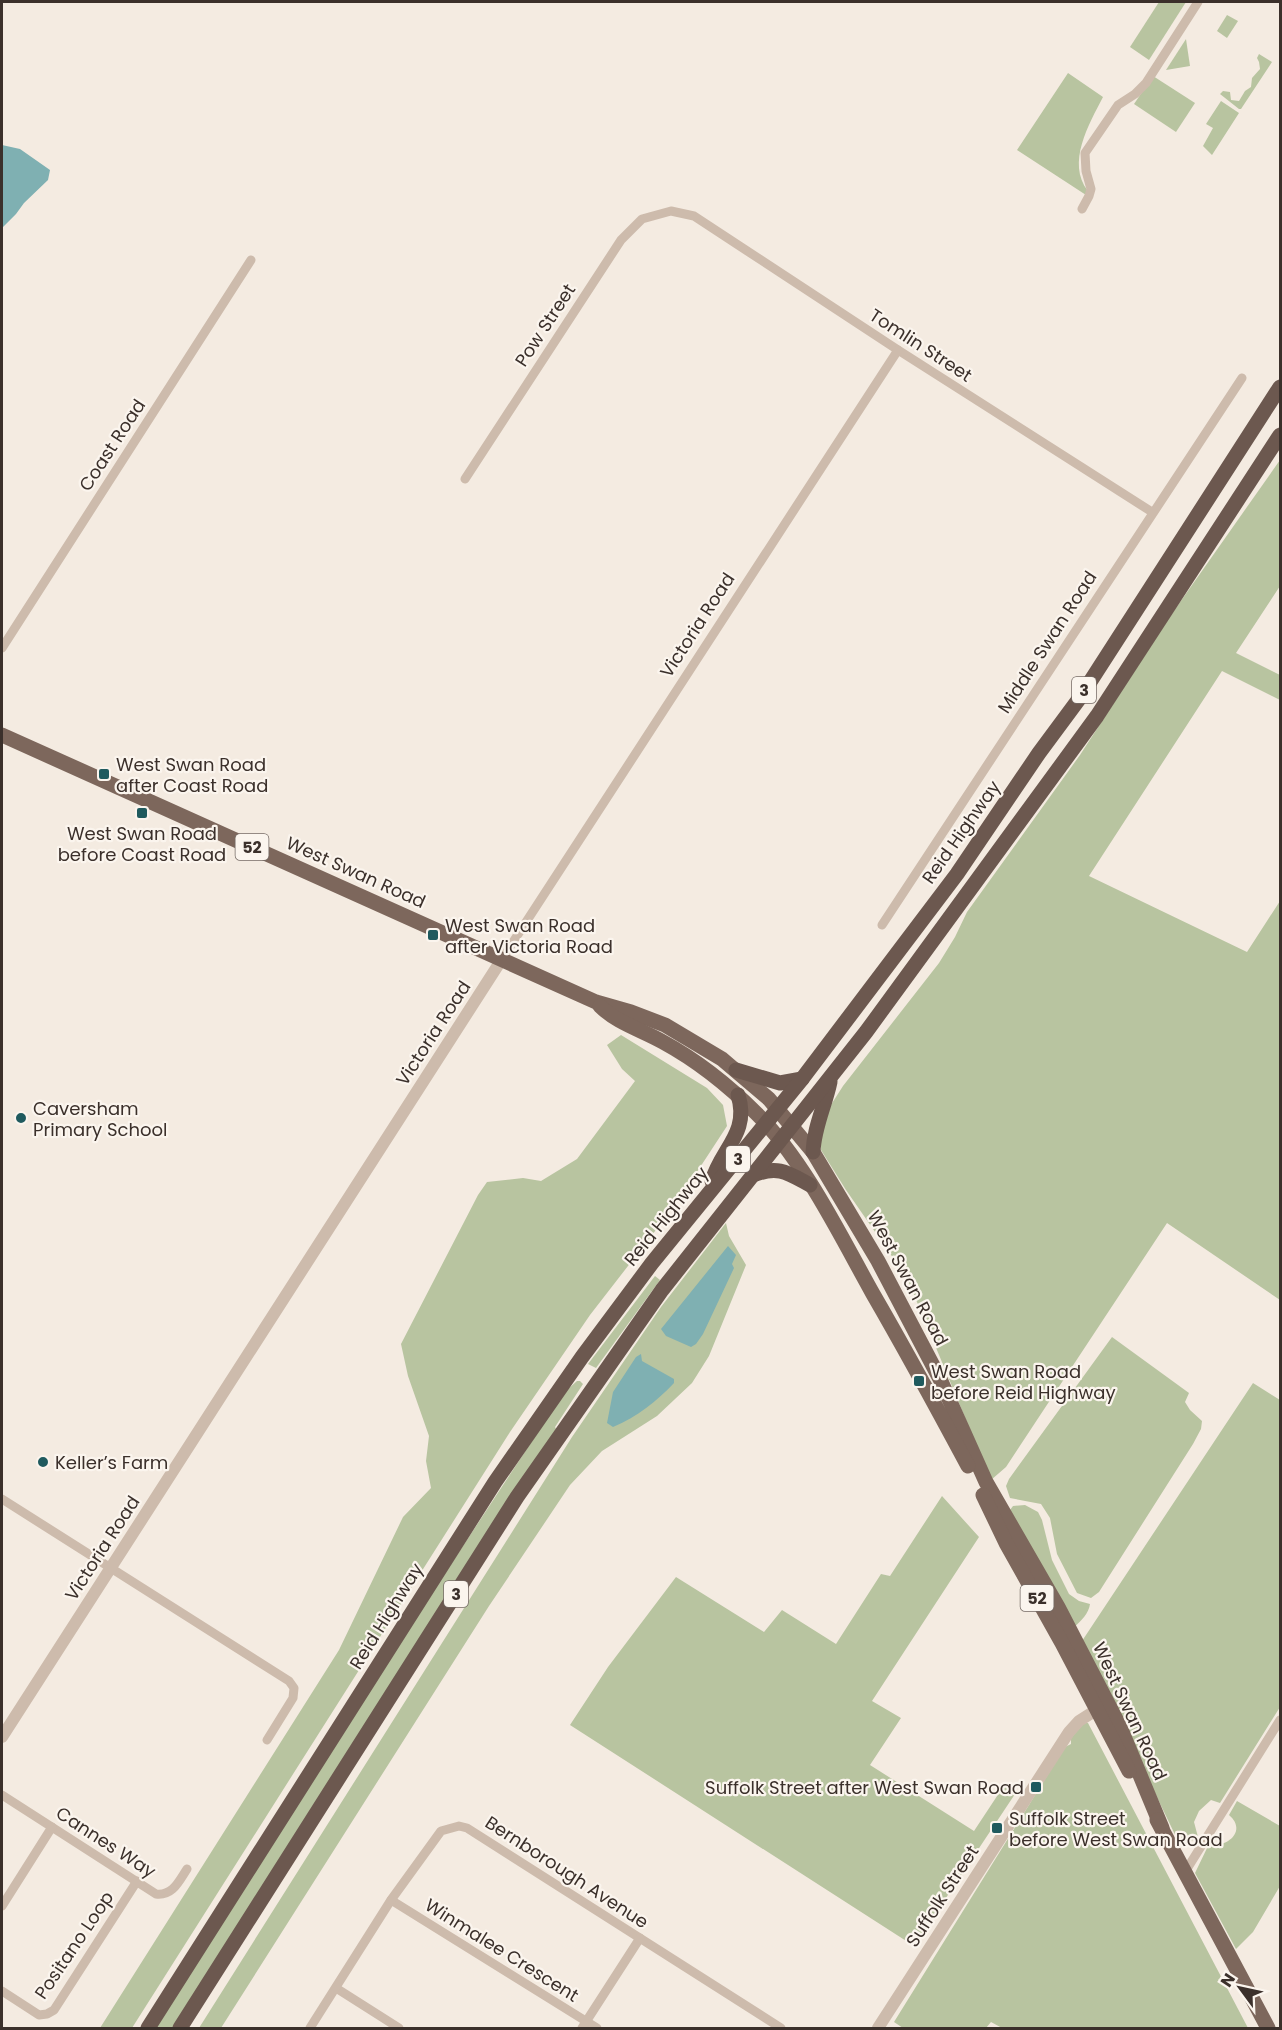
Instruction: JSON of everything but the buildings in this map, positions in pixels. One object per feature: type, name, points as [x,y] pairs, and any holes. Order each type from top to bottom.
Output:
[{"type":"highway","name":"Reid Highway","points":[[148,2028],[495,1482],[652,1263],[766,1124],[957,874],[1039,753],[1079,699],[1281,387]]},
{"type":"highway","name":"3","points":[[180,2028],[517,1497],[662,1290],[831,1079],[1097,716],[1281,435]]},
{"type":"highway","points":[[736,1070],[780,1083],[802,1078]]},
{"type":"highway","points":[[813,1152],[814,1132],[826,1102],[831,1079]]},
{"type":"highway","points":[[709,1193],[715,1171],[740,1126],[742,1108],[738,1095]]},
{"type":"highway","points":[[753,1175],[767,1170],[779,1170],[810,1185]]},
{"type":"main road","name":"West Swan Road","points":[[2,735],[596,1002],[665,1025],[705,1047],[736,1070],[777,1109],[813,1152],[883,1270],[940,1379],[986,1482],[1058,1607],[1102,1707],[1162,1828],[1268,2028]]},
{"type":"main road","name":"West Swan Road","points":[[596,1002],[608,1014],[656,1038],[694,1061],[738,1095],[780,1141],[831,1218],[903,1344],[979,1486],[1006,1543],[1062,1643],[1102,1707]]},
{"type":"street","points":[[1082,209],[1091,189],[1084,162],[1085,153],[1118,105],[1135,94],[1146,83],[1198,2]]},
{"type":"street","name":"Tomlin Street","points":[[671,211],[694,216],[898,350],[1152,512]]},
{"type":"street","name":"Pow Street","points":[[465,479],[621,240],[642,219],[671,211]]},
{"type":"street","name":"Coast Road","points":[[2,648],[251,260]]},
{"type":"street","name":"Victoria Road","points":[[2,1737],[502,958],[898,350]]},
{"type":"street","name":"Middle Swan Road","points":[[882,925],[1242,378]]},
{"type":"street","points":[[2,1499],[289,1682],[294,1688],[293,1698],[267,1740]]},
{"type":"street","name":"Suffolk Street","points":[[878,2028],[1054,1754],[1079,1721],[1102,1707]]},
{"type":"street","points":[[1185,1872],[1281,1720]]},
{"type":"street","name":"Cannes Way","points":[[2,1795],[156,1894],[163,1895],[174,1889],[187,1869]]},
{"type":"street","name":"Bernborough Avenue","points":[[310,2028],[391,1900],[441,1831],[459,1826],[467,1828],[781,2028]]},
{"type":"street","points":[[2,1906],[52,1827]]},
{"type":"street","name":"Positano Loop","points":[[2,1991],[39,2015],[54,2010],[137,1881]]},
{"type":"street","name":"Winmalee Crescent","points":[[391,1900],[584,2025],[597,2028]]},
{"type":"street","points":[[584,2025],[640,1938]]},
{"type":"street","points":[[336,1988],[399,2028]]},
{"type":"street","points":[[760,2028],[766,2019]]},
{"type":"green space","points":[[1159,2],[1186,2],[1149,60],[1130,47]]},
{"type":"green space","points":[[1227,15],[1238,21],[1227,38],[1217,31]]},
{"type":"green space","points":[[1186,39],[1190,66],[1166,70]]},
{"type":"green space","points":[[1259,54],[1272,62],[1239,109],[1220,94],[1223,91],[1230,92],[1231,100],[1239,101],[1245,91],[1251,87],[1252,78],[1260,69],[1257,58]]},
{"type":"green space","points":[[1068,73],[1103,97],[1086,131],[1079,156],[1082,180],[1088,191],[1086,195],[1017,150]]},
{"type":"green space","points":[[1153,76],[1195,103],[1176,132],[1134,104]]},
{"type":"green space","points":[[1221,101],[1239,113],[1212,155],[1203,146],[1213,128],[1206,124]]},
{"type":"green space","points":[[1280,460],[1280,586],[1236,653],[1280,675],[1280,700],[1222,671],[1089,876],[1247,952],[1280,901],[1280,1300],[1167,1223],[1006,1467],[991,1480],[907,1278],[821,1150],[820,1129],[827,1111],[843,1086],[939,963],[967,912],[1080,755],[1171,615]]},
{"type":"green space","points":[[621,1035],[707,1088],[723,1105],[727,1126],[676,1204],[590,1315],[510,1432],[132,2028],[100,2028],[339,1650],[403,1517],[431,1488],[426,1461],[429,1436],[408,1376],[401,1344],[478,1195],[487,1182],[523,1178],[541,1181],[577,1159],[635,1081],[622,1069],[607,1045]]},
{"type":"green space","points":[[726,1223],[729,1236],[746,1265],[709,1356],[692,1383],[657,1416],[602,1451],[570,1485],[489,1606],[221,2028],[199,2028],[572,1437],[661,1307]]},
{"type":"green space","points":[[655,1276],[660,1280],[596,1368],[588,1364]]},
{"type":"green space","points":[[1112,1337],[1189,1393],[1185,1402],[1202,1421],[1201,1429],[1193,1444],[1099,1592],[1091,1598],[1077,1593],[1057,1554],[1050,1518],[1041,1504],[1010,1498],[1006,1486]]},
{"type":"green space","points":[[577,1381],[583,1384],[555,1427],[556,1429],[173,2028],[155,2028],[378,1675],[542,1426],[567,1390]]},
{"type":"green space","points":[[1253,1383],[1280,1400],[1280,1707],[1220,1803],[1211,1800],[1199,1811],[1194,1822],[1198,1837],[1179,1843],[1082,1641]]},
{"type":"green space","points":[[942,1496],[979,1537],[872,1701],[901,1718],[870,1765],[974,1831],[1005,1784],[1017,1791],[914,1946],[570,1725],[608,1667],[676,1577],[764,1632],[782,1610],[836,1644],[881,1574],[890,1576]]},
{"type":"green space","points":[[1025,1505],[1038,1512],[1042,1520],[1052,1560],[1069,1594],[1079,1601],[1090,1604],[1086,1614],[1074,1627],[1010,1510],[1013,1506]]},
{"type":"green space","points":[[1084,1723],[1088,1723],[1248,2028],[1002,2028],[991,2022],[986,2028],[903,2028],[894,2022],[1065,1747],[1071,1744],[1071,1738]]},
{"type":"green space","points":[[1237,1801],[1280,1826],[1280,1886],[1253,1932],[1236,1949],[1195,1873],[1209,1844],[1222,1844],[1236,1833],[1234,1821],[1229,1815]]},
{"type":"water","points":[[2,145],[20,149],[50,170],[48,180],[2,228]]},
{"type":"water","points":[[728,1246],[736,1255],[732,1264],[734,1268],[703,1334],[691,1347],[666,1336],[661,1329]]},
{"type":"water","points":[[641,1354],[642,1361],[674,1379],[674,1383],[646,1408],[613,1427],[607,1423],[613,1392],[636,1357]]},
{"type":"place","name":"West Swan Road after Coast Road","points":[[104,774]]},
{"type":"place","name":"West Swan Road before Coast Road","points":[[142,813]]},
{"type":"place","name":"West Swan Road after Victoria Road","points":[[433,935]]},
{"type":"place","name":"Caversham Primary School","points":[[21,1118]]},
{"type":"place","name":"West Swan Road before Reid Highway","points":[[919,1381]]},
{"type":"place","name":"Keller’s Farm","points":[[43,1462]]},
{"type":"place","name":"Suffolk Street after West Swan Road","points":[[1036,1787]]},
{"type":"place","name":"Suffolk Street before West Swan Road","points":[[997,1828]]}]
